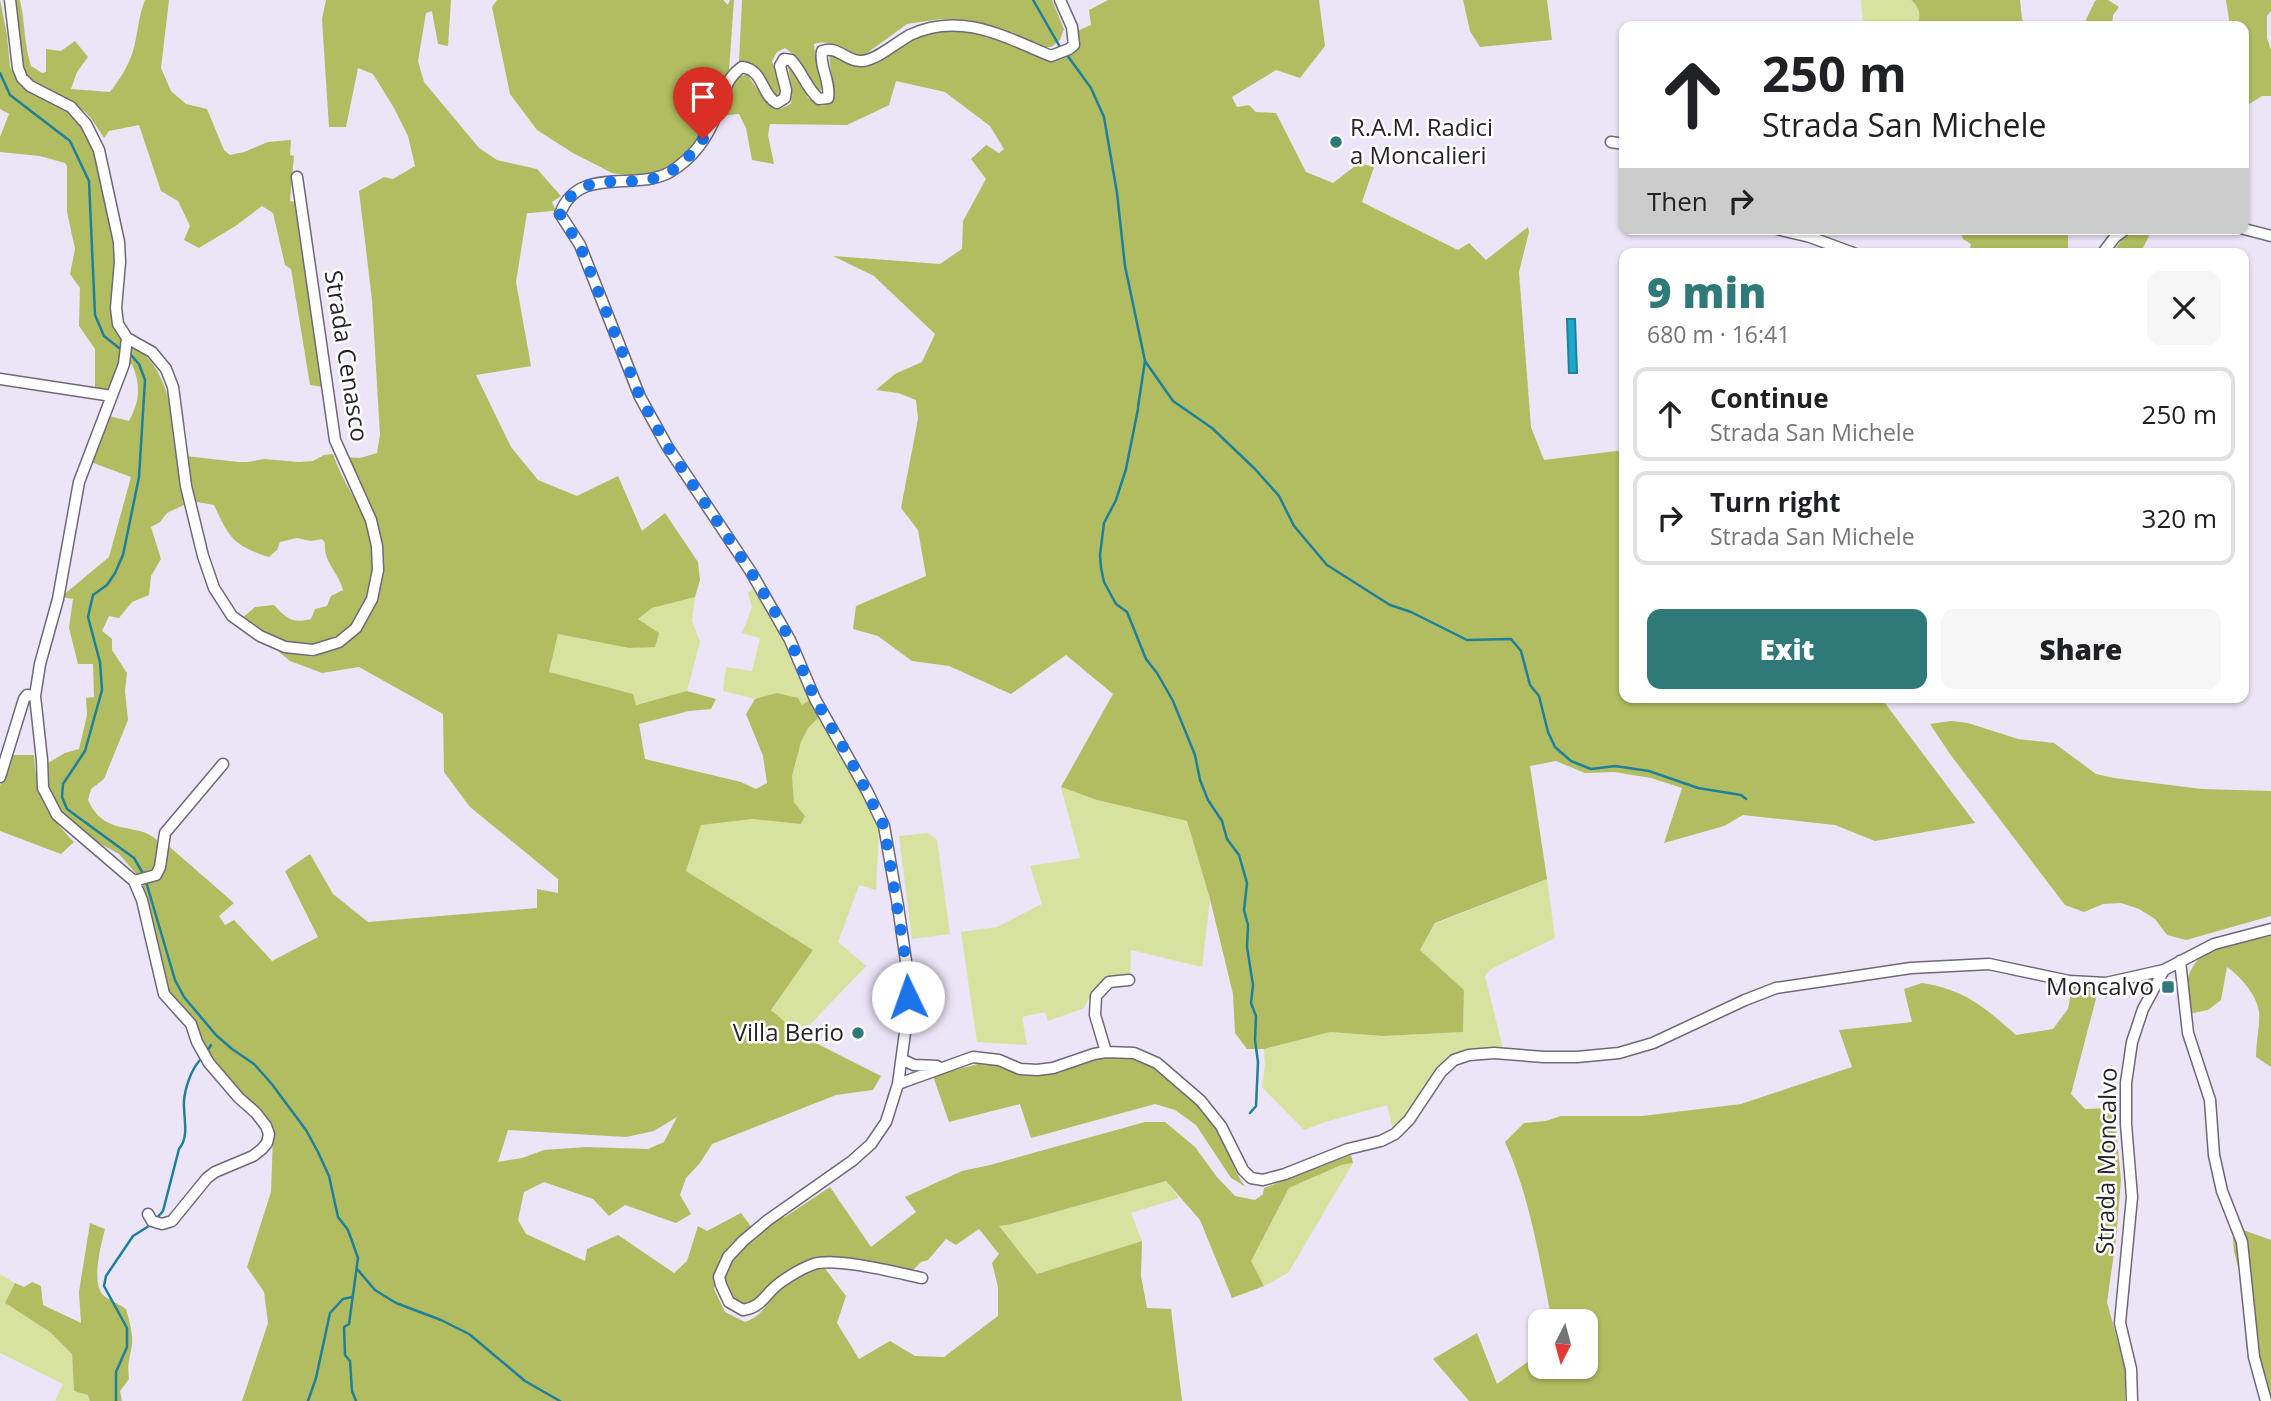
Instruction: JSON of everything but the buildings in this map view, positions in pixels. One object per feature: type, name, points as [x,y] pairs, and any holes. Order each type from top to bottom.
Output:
[{"type":"street","points":[[0,777],[40,664],[58,600],[79,482],[124,364],[127,338],[118,324],[116,308],[119,242],[99,150],[86,124],[71,107],[30,86],[23,78],[18,68],[10,0]]},
{"type":"street","points":[[922,1278],[882,1269],[823,1262],[789,1276],[775,1286],[758,1306],[743,1310],[729,1302],[719,1277],[724,1263],[743,1241],[852,1161],[871,1144],[886,1122],[903,1059],[908,975],[884,826],[856,769],[815,699],[790,640],[751,572],[667,446],[640,397],[580,246],[560,214],[577,192],[588,186],[601,181],[642,181],[656,178],[687,161],[717,114],[727,81],[742,67],[749,68],[757,75],[770,99],[777,103],[785,99],[786,90],[780,65],[784,59],[791,60],[799,68],[810,91],[819,99],[828,97],[830,90],[821,59],[822,51],[830,48],[847,58],[863,61],[874,58],[911,35],[942,24],[959,24],[987,31],[1055,56],[1074,45],[1075,38],[1060,0]]},
{"type":"street","points":[[1611,142],[1619,143]]},
{"type":"street","name":"Strada Cenasco","points":[[127,338],[152,352],[166,369],[173,387],[186,486],[195,526],[214,588],[232,616],[260,636],[285,647],[313,650],[340,642],[356,628],[372,599],[377,570],[377,546],[371,520],[335,440],[297,177]]},
{"type":"street","points":[[2249,230],[2271,236]]},
{"type":"street","points":[[1802,235],[1840,248]]},
{"type":"street","points":[[0,379],[112,396]]},
{"type":"street","points":[[31,695],[43,789],[50,804],[57,815],[134,881],[142,900],[164,994],[191,1024],[209,1063],[239,1098],[256,1112],[269,1134],[267,1143],[253,1156],[207,1178],[172,1221],[162,1224],[152,1221],[148,1214]]},
{"type":"street","points":[[134,881],[156,876],[165,833],[223,764]]},
{"type":"street","points":[[898,1084],[973,1057],[999,1060],[1020,1069],[1054,1068],[1106,1052],[1134,1053],[1146,1057],[1172,1075],[1201,1101],[1221,1126],[1243,1170],[1251,1178],[1263,1180],[1395,1134],[1409,1120],[1441,1072],[1454,1060],[1469,1055],[1511,1053],[1544,1058],[1619,1053],[1653,1043],[1776,988],[1863,977],[1893,970],[1989,964],[2069,981],[2106,983],[2164,970],[2214,944],[2271,929]]},
{"type":"street","points":[[2180,961],[2189,1033],[2210,1100],[2214,1155],[2222,1191],[2242,1242],[2255,1357],[2266,1401]]},
{"type":"street","name":"Strada Moncalvo","points":[[2132,1401],[2131,1369],[2120,1323],[2132,1197],[2126,1124],[2126,1083],[2132,1042],[2143,1009],[2164,970]]},
{"type":"street","points":[[1106,1052],[1095,1015],[1096,996],[1109,982],[1129,980]]},
{"type":"street","points":[[903,1059],[914,1065],[950,1066]]},
{"type":"green space","points":[[0,0],[10,67],[17,80],[36,95],[68,110],[84,127],[95,149],[116,242],[123,338],[145,355],[157,371],[171,407],[179,448],[186,504],[167,513],[160,522],[151,527],[161,559],[151,576],[149,595],[132,602],[119,618],[109,616],[102,631],[112,639],[112,650],[127,673],[125,691],[128,720],[104,779],[91,789],[88,800],[104,820],[152,836],[160,843],[154,873],[138,876],[119,854],[93,840],[61,814],[47,787],[46,764],[65,753],[79,749],[87,715],[86,698],[94,697],[93,664],[78,664],[69,628],[73,599],[61,597],[109,557],[131,477],[91,462],[109,416],[129,421],[137,400],[137,379],[132,364],[119,362],[110,389],[95,388],[95,349],[79,326],[80,288],[70,274],[75,249],[67,212],[67,166],[65,163],[40,156],[0,152],[0,137],[9,114],[0,109]]},
{"type":"green space","points":[[13,0],[20,0],[31,66],[42,73],[46,72],[46,49],[61,51],[75,41],[88,57],[77,72],[71,89],[110,92],[131,57],[145,0],[169,0],[161,68],[171,91],[186,104],[207,109],[224,150],[230,155],[268,142],[291,140],[290,155],[294,156],[290,201],[295,202],[324,387],[310,385],[291,269],[285,265],[273,213],[262,206],[199,248],[184,240],[190,226],[178,201],[161,191],[139,125],[109,131],[104,138],[84,111],[29,77],[19,54]]},
{"type":"green space","points":[[326,0],[451,0],[448,46],[438,44],[432,11],[426,13],[418,61],[424,82],[479,148],[497,160],[537,169],[561,196],[552,202],[556,211],[527,213],[516,282],[531,366],[476,375],[511,447],[538,480],[577,496],[618,476],[642,531],[665,513],[698,562],[700,580],[695,597],[652,608],[638,619],[659,633],[655,647],[629,648],[558,634],[549,672],[633,694],[636,705],[687,691],[716,699],[711,709],[689,711],[639,724],[645,759],[741,782],[756,789],[767,783],[763,756],[746,714],[755,699],[777,693],[798,698],[802,705],[810,700],[820,716],[808,728],[801,742],[792,776],[794,802],[805,816],[801,824],[752,819],[701,825],[686,871],[813,950],[771,1010],[800,1035],[881,1076],[873,1090],[836,1095],[712,1144],[686,1178],[680,1195],[691,1214],[676,1223],[625,1205],[609,1216],[593,1199],[544,1182],[524,1192],[518,1220],[526,1234],[585,1261],[587,1249],[618,1235],[674,1273],[687,1261],[698,1226],[707,1231],[741,1213],[752,1228],[720,1258],[714,1289],[725,1312],[745,1322],[760,1313],[788,1284],[823,1266],[846,1296],[837,1323],[859,1359],[890,1341],[915,1356],[944,1357],[998,1316],[998,1287],[992,1263],[999,1254],[979,1229],[956,1245],[946,1239],[928,1260],[921,1262],[912,1271],[823,1259],[754,1304],[744,1307],[731,1301],[722,1278],[728,1261],[780,1214],[785,1217],[830,1187],[871,1247],[916,1212],[905,1197],[962,1171],[1145,1122],[1165,1122],[1195,1147],[1235,1196],[1255,1200],[1263,1194],[1264,1188],[1351,1155],[1353,1163],[1341,1165],[1289,1188],[1251,1261],[1264,1286],[1232,1298],[1200,1220],[1166,1181],[999,1226],[1037,1274],[1142,1241],[1141,1276],[1147,1308],[1171,1309],[1182,1401],[242,1401],[268,1323],[264,1292],[247,1267],[271,1192],[273,1137],[208,1057],[167,989],[143,884],[158,877],[164,842],[234,903],[219,916],[225,925],[234,920],[272,961],[318,937],[285,871],[310,854],[333,894],[368,922],[537,908],[537,889],[558,893],[558,879],[470,807],[444,772],[443,714],[359,667],[322,673],[290,661],[278,651],[313,657],[342,645],[359,632],[380,544],[345,457],[360,458],[377,453],[380,435],[372,300],[359,191],[384,177],[393,179],[415,166],[408,136],[373,74],[358,68],[346,127],[329,127],[322,19]],"holes":[[[677,1117],[664,1142],[648,1149],[586,1147],[544,1150],[522,1158],[498,1162],[508,1130],[626,1137],[654,1131]]]},
{"type":"green space","points":[[497,0],[723,0],[728,5],[730,0],[734,0],[729,70],[713,112],[700,136],[685,156],[655,173],[635,176],[612,173],[537,130],[510,94],[492,7]]},
{"type":"green space","points":[[742,0],[1052,0],[1064,29],[1060,40],[1051,47],[1042,47],[968,20],[941,19],[907,24],[863,56],[834,44],[814,44],[822,89],[819,92],[794,55],[785,48],[777,52],[772,61],[780,94],[776,97],[759,71],[739,62]]},
{"type":"green space","points":[[1108,0],[1319,0],[1325,46],[1300,78],[1276,70],[1232,97],[1237,107],[1249,105],[1256,112],[1276,113],[1306,172],[1333,183],[1359,163],[1374,167],[1362,202],[1458,250],[1469,243],[1486,260],[1528,227],[1519,272],[1531,427],[1544,460],[1619,451],[1619,703],[1885,703],[1975,823],[1875,841],[1835,825],[1743,815],[1724,826],[1664,843],[1682,788],[1651,778],[1614,772],[1585,773],[1556,761],[1530,766],[1547,879],[1435,923],[1420,950],[1464,990],[1463,1032],[1383,1036],[1330,1032],[1264,1049],[1247,1049],[1235,1033],[1233,994],[1210,899],[1187,821],[1097,800],[1061,787],[1113,694],[1066,655],[1011,694],[949,666],[912,661],[878,636],[853,629],[856,606],[926,576],[918,530],[901,508],[918,419],[916,400],[898,393],[876,390],[895,374],[922,362],[935,334],[874,276],[833,256],[940,264],[962,249],[963,221],[986,179],[971,159],[986,145],[999,153],[1004,149],[990,126],[945,92],[896,81],[889,105],[847,125],[770,124],[768,135],[774,164],[752,160],[746,128],[739,114],[720,116],[731,85],[747,74],[767,103],[780,109],[791,104],[790,65],[808,98],[822,106],[834,98],[830,53],[846,62],[863,66],[876,62],[914,38],[942,29],[960,28],[1004,40],[1041,55],[1067,46],[1071,30],[1077,31],[1091,25],[1089,10]]},
{"type":"green space","points":[[1463,0],[1547,0],[1552,40],[1480,47],[1470,31]]},
{"type":"green space","points":[[1861,0],[1911,0],[1919,10],[1918,21],[1863,21]]},
{"type":"green space","points":[[1911,0],[2020,0],[2023,21],[1918,21],[1918,8]]},
{"type":"green space","points":[[2108,0],[2119,7],[2112,21],[2085,21],[2095,1]]},
{"type":"green space","points":[[2226,0],[2271,0],[2271,11],[2267,16],[2267,38],[2271,50],[2271,96],[2262,96],[2249,104],[2249,21],[2229,21]]},
{"type":"green space","points":[[1962,235],[2068,235],[2068,248],[1970,248],[1971,244]]},
{"type":"green space","points":[[2127,235],[2149,236],[2143,248],[2116,248]]},
{"type":"green space","points":[[333,454],[371,534],[375,553],[372,583],[365,604],[353,623],[340,636],[309,646],[293,644],[259,630],[241,619],[255,607],[274,605],[290,619],[299,621],[311,619],[315,609],[327,606],[331,596],[343,590],[326,556],[325,543],[322,539],[311,541],[297,538],[280,542],[277,550],[269,557],[240,544],[224,526],[214,505],[192,501],[186,456],[238,462],[264,459],[299,462],[313,461]]},
{"type":"green space","points":[[754,589],[786,645],[810,700],[802,705],[778,693],[755,699],[723,691],[726,667],[752,671],[760,638],[742,633],[752,607],[748,592]]},
{"type":"green space","points":[[695,597],[692,621],[700,642],[687,691],[635,705],[549,672],[558,634],[629,648],[638,619],[652,608]]},
{"type":"green space","points":[[820,716],[846,760],[879,830],[876,890],[859,885],[838,942],[866,966],[800,1035],[771,1010],[813,950],[686,871],[701,825],[752,819],[802,824],[805,816],[794,802],[792,776],[801,742],[808,728]]},
{"type":"green space","points":[[1951,721],[1968,723],[2018,739],[2054,743],[2096,774],[2114,778],[2202,789],[2271,791],[2271,916],[2186,940],[2167,935],[2155,919],[2139,909],[2121,903],[2103,904],[2084,912],[2065,905],[1930,724]]},
{"type":"green space","points":[[9,755],[34,755],[37,783],[44,803],[55,821],[74,842],[61,854],[0,831],[0,786]]},
{"type":"green space","points":[[1061,787],[1098,800],[1187,821],[1210,899],[1202,967],[1131,950],[1130,977],[1113,978],[1101,983],[1084,1008],[1048,1021],[1045,1012],[1022,1017],[1027,1045],[977,1042],[961,932],[997,927],[1042,904],[1030,866],[1080,858]]},
{"type":"green space","points":[[928,833],[937,840],[950,934],[912,939],[899,836]]},
{"type":"green space","points":[[1547,879],[1555,938],[1491,969],[1485,976],[1503,1049],[1471,1049],[1445,1062],[1393,1130],[1387,1105],[1304,1130],[1262,1087],[1264,1049],[1330,1032],[1383,1036],[1463,1032],[1464,990],[1420,950],[1435,924]]},
{"type":"green space","points":[[2271,936],[2271,1067],[2256,1057],[2258,1006],[2247,986],[2237,975],[2227,967],[2221,1000],[2208,1010],[2188,1014],[2186,992],[2191,970],[2205,954],[2226,945]]},
{"type":"green space","points":[[1922,983],[1951,990],[1973,1001],[2016,1035],[2053,1029],[2068,1009],[2072,987],[2098,991],[2071,1094],[2085,1109],[2114,1108],[2121,1180],[2107,1302],[2125,1368],[2125,1401],[1469,1401],[1433,1359],[1477,1333],[1497,1384],[1528,1362],[1528,1379],[1598,1379],[1598,1309],[1550,1309],[1528,1207],[1505,1142],[1524,1123],[1546,1121],[1561,1116],[1642,1116],[1741,1104],[1852,1067],[1839,1030],[1912,1022],[1904,989]]},
{"type":"green space","points":[[1109,1057],[1146,1062],[1186,1095],[1218,1128],[1237,1173],[1246,1187],[1231,1178],[1196,1125],[1175,1110],[1155,1104],[1031,1138],[1020,1104],[949,1122],[933,1076],[978,1064],[996,1065],[1022,1075],[1059,1073],[1091,1060]]},
{"type":"green space","points":[[1353,1163],[1288,1273],[1264,1286],[1250,1262],[1289,1188],[1341,1165]]},
{"type":"green space","points":[[1166,1181],[1179,1198],[1131,1213],[1142,1241],[1037,1274],[998,1225],[1012,1224]]},
{"type":"green space","points":[[90,1223],[105,1229],[97,1272],[99,1289],[105,1297],[126,1309],[131,1331],[129,1379],[120,1391],[122,1401],[90,1401],[88,1395],[74,1391],[72,1354],[50,1332],[5,1303],[15,1283],[24,1287],[32,1282],[41,1286],[43,1305],[81,1323],[79,1292]]},
{"type":"green space","points":[[2232,1226],[2271,1240],[2271,1401],[2234,1251]]},
{"type":"green space","points":[[0,1274],[15,1283],[5,1303],[50,1332],[72,1354],[74,1390],[88,1395],[90,1401],[55,1401],[63,1384],[0,1353]]},
{"type":"water","points":[[1567,319],[1575,319],[1577,373],[1569,373]]},
{"type":"waterway","points":[[1033,0],[1060,47]]},
{"type":"waterway","points":[[1067,55],[1091,88],[1104,117],[1117,193],[1125,266],[1145,361],[1138,407]]},
{"type":"waterway","points":[[0,73],[10,95],[70,141],[89,181],[95,315],[104,336],[119,348]]},
{"type":"waterway","points":[[131,355],[139,364],[145,380],[139,477],[123,555],[107,585],[93,595],[88,617],[100,662],[102,690],[85,751],[63,784],[62,797],[67,809],[134,858],[144,875]]},
{"type":"waterway","points":[[1145,361],[1173,401],[1212,428],[1255,469],[1279,496],[1294,526],[1327,565],[1390,605],[1411,612],[1467,640],[1511,639],[1521,651],[1530,685],[1539,696],[1548,732],[1555,747],[1571,761],[1591,769],[1615,766],[1649,771],[1698,788],[1741,795],[1746,799]]},
{"type":"waterway","points":[[1138,409],[1126,469],[1116,500],[1104,523],[1101,568],[1104,582],[1116,604],[1127,612],[1146,659],[1173,701],[1195,755],[1200,780],[1208,800],[1222,821],[1227,839],[1239,855],[1247,883],[1244,910],[1248,925],[1247,947],[1253,985],[1251,1003],[1256,1016],[1258,1062],[1256,1106],[1250,1113]]},
{"type":"waterway","points":[[147,885],[175,980],[184,997],[216,1035],[254,1064],[271,1083],[306,1130],[329,1176],[338,1217],[348,1230],[358,1258],[349,1324],[344,1327],[345,1355],[350,1361],[352,1391],[356,1401]]},
{"type":"waterway","points":[[208,1050],[211,1045]]},
{"type":"waterway","points":[[156,1219],[163,1211],[184,1138],[187,1085],[200,1060]]},
{"type":"waterway","points":[[116,1401],[116,1372],[127,1347],[127,1328],[104,1286],[106,1276],[133,1236],[149,1226]]},
{"type":"waterway","points":[[357,1269],[375,1290],[396,1303],[469,1334],[525,1381],[560,1401]]},
{"type":"waterway","points":[[308,1401],[316,1378],[330,1313],[343,1299],[352,1297]]},
{"type":"place","name":"R.A.M. Radici a Moncalieri","points":[[1336,142]]},
{"type":"place","name":"Moncalvo","points":[[2168,987]]},
{"type":"place","name":"Villa Berio","points":[[858,1033]]},
{"type":"route","points":[[703,139],[687,161],[668,173],[642,181],[601,181],[577,192],[560,214],[580,246],[640,397],[667,446],[778,617],[815,699],[850,759],[884,826],[908,975],[908,997]]}]
